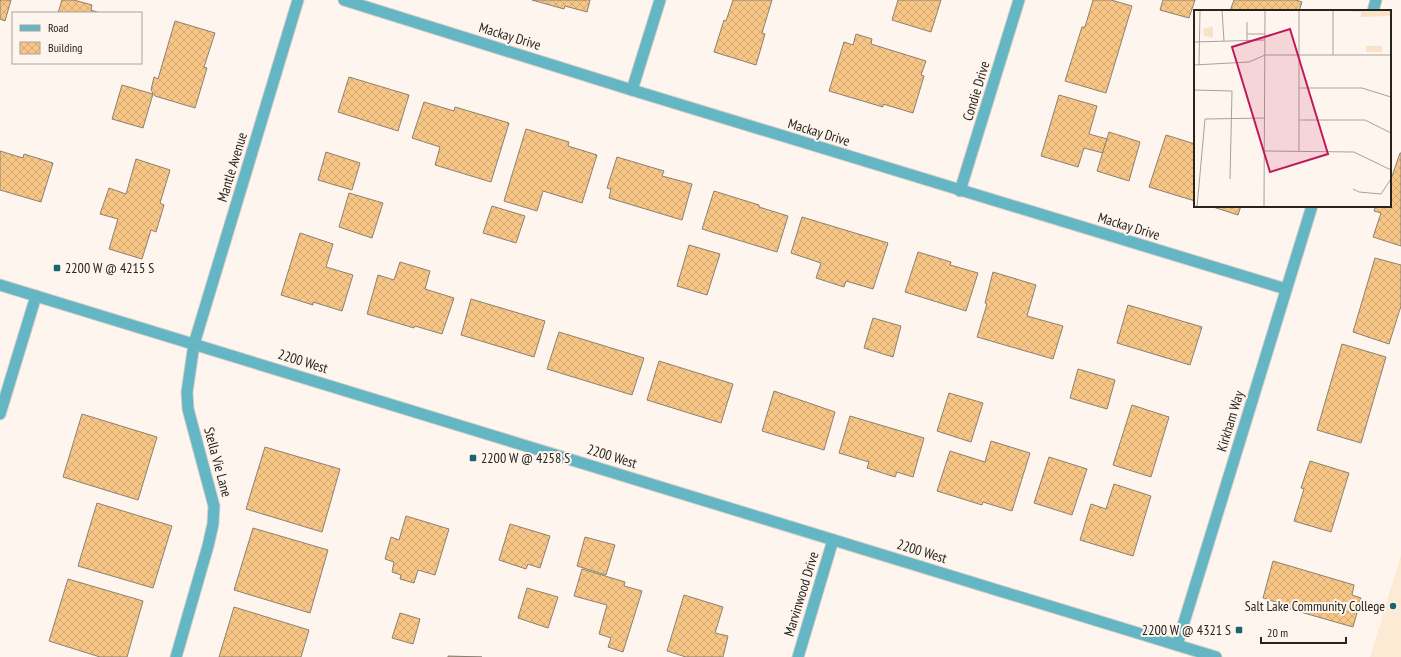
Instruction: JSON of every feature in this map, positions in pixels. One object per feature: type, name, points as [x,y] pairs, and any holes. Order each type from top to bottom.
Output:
[{"type":"street","name":"Mantle Avenue","points":[[194,344],[298,0]]},
{"type":"street","name":"Mackay Drive","points":[[344,0],[960,191],[1286,289]]},
{"type":"street","points":[[632,90],[660,0]]},
{"type":"street","name":"Condie Drive","points":[[960,191],[1019,0]]},
{"type":"street","points":[[1373,10],[1376,0]]},
{"type":"street","name":"Kirkham Way","points":[[1177,645],[1312,207]]},
{"type":"street","name":"2200 West","points":[[0,284],[1216,657]]},
{"type":"street","points":[[0,414],[36,296]]},
{"type":"street","name":"Stella Vie Lane","points":[[176,657],[213,524],[214,506],[188,409],[188,381],[194,344]]},
{"type":"street","name":"Marvinwood Drive","points":[[798,657],[833,540]]},
{"type":"shaded area","name":"Salt Lake Community College","points":[[1401,555],[1401,657],[1370,657]]},
{"type":"building","points":[[0,0],[11,0],[5,21],[0,19]]},
{"type":"building","points":[[62,0],[74,0],[92,5],[91,10],[97,12],[58,12]]},
{"type":"building","points":[[532,0],[590,0],[587,12],[565,6],[564,9]]},
{"type":"building","points":[[733,0],[772,0],[762,33],[765,34],[756,65],[714,52],[724,20],[726,21]]},
{"type":"building","points":[[898,0],[941,0],[931,32],[892,20]]},
{"type":"building","points":[[1093,0],[1111,0],[1132,6],[1106,93],[1065,81],[1082,27],[1085,27]]},
{"type":"building","points":[[1163,0],[1195,0],[1189,18],[1160,10]]},
{"type":"building","points":[[1234,0],[1296,0],[1302,2],[1299,10],[1230,10]]},
{"type":"building","points":[[175,21],[215,33],[204,67],[207,68],[195,108],[155,96],[151,90],[154,77],[158,79]]},
{"type":"building","points":[[856,34],[872,39],[871,44],[926,61],[921,75],[924,76],[913,113],[883,104],[883,107],[829,91],[844,42],[853,45]]},
{"type":"building","points":[[349,77],[409,95],[398,131],[338,112]]},
{"type":"building","points":[[122,85],[153,94],[143,128],[112,119]]},
{"type":"building","points":[[1059,95],[1097,106],[1089,134],[1107,139],[1103,153],[1084,148],[1078,167],[1041,156]]},
{"type":"building","points":[[424,102],[454,111],[455,107],[509,123],[491,182],[435,165],[440,147],[412,138]]},
{"type":"building","points":[[526,129],[569,142],[568,146],[597,155],[582,203],[543,191],[537,211],[504,201]]},
{"type":"building","points":[[1109,132],[1140,142],[1129,181],[1097,171]]},
{"type":"building","points":[[1166,135],[1194,144],[1194,201],[1149,187]]},
{"type":"building","points":[[0,151],[23,158],[24,154],[53,163],[41,202],[0,190]]},
{"type":"building","points":[[326,152],[360,163],[352,190],[318,180]]},
{"type":"building","points":[[1401,153],[1401,246],[1373,237],[1381,213],[1374,211],[1376,207],[1391,207],[1391,179]]},
{"type":"building","points":[[617,157],[664,171],[662,176],[692,184],[682,220],[609,198],[611,189],[607,188]]},
{"type":"building","points":[[136,159],[170,170],[160,203],[164,205],[156,232],[151,230],[142,259],[109,249],[118,219],[100,214],[109,188],[126,194]]},
{"type":"building","points":[[714,191],[788,216],[777,252],[702,229]]},
{"type":"building","points":[[349,193],[383,203],[372,238],[339,227]]},
{"type":"building","points":[[492,206],[525,216],[516,243],[483,233]]},
{"type":"building","points":[[1213,207],[1241,207],[1238,215]]},
{"type":"building","points":[[802,217],[888,243],[873,289],[846,281],[844,287],[816,278],[821,263],[791,253]]},
{"type":"building","points":[[300,233],[333,244],[326,267],[353,275],[342,311],[313,302],[313,305],[281,295]]},
{"type":"building","points":[[689,245],[720,254],[707,295],[677,286]]},
{"type":"building","points":[[918,252],[951,262],[950,265],[978,273],[966,311],[905,292]]},
{"type":"building","points":[[1375,258],[1401,265],[1401,306],[1389,344],[1353,332]]},
{"type":"building","points":[[400,262],[430,271],[425,289],[454,298],[442,334],[415,326],[414,328],[367,314],[378,275],[394,280]]},
{"type":"building","points":[[993,272],[1036,285],[1027,316],[1063,326],[1053,359],[977,337],[987,304],[985,303]]},
{"type":"building","points":[[471,299],[545,321],[534,357],[461,335]]},
{"type":"building","points":[[1128,305],[1202,327],[1190,365],[1117,343]]},
{"type":"building","points":[[873,318],[901,326],[893,357],[864,348]]},
{"type":"building","points":[[559,332],[644,358],[632,395],[547,369]]},
{"type":"building","points":[[1342,344],[1386,357],[1361,443],[1317,430]]},
{"type":"building","points":[[659,361],[733,384],[721,423],[647,400]]},
{"type":"building","points":[[1078,369],[1115,380],[1107,409],[1070,398]]},
{"type":"building","points":[[774,391],[835,412],[824,450],[762,431]]},
{"type":"building","points":[[949,393],[983,403],[971,442],[937,431]]},
{"type":"building","points":[[1132,405],[1169,417],[1151,477],[1113,465]]},
{"type":"building","points":[[82,414],[157,437],[138,500],[63,477]]},
{"type":"building","points":[[850,416],[924,438],[913,477],[897,472],[895,477],[867,468],[869,462],[839,453]]},
{"type":"building","points":[[991,441],[1030,453],[1012,511],[983,502],[982,505],[937,491],[950,451],[985,462]]},
{"type":"building","points":[[265,447],[340,469],[322,532],[246,509]]},
{"type":"building","points":[[1049,457],[1087,469],[1072,515],[1034,503]]},
{"type":"building","points":[[1310,461],[1349,473],[1331,532],[1294,521],[1304,489],[1301,488]]},
{"type":"building","points":[[1114,484],[1151,496],[1133,556],[1080,540],[1091,504],[1106,509]]},
{"type":"building","points":[[97,503],[172,526],[153,588],[78,566]]},
{"type":"building","points":[[406,516],[449,529],[435,575],[418,570],[414,583],[400,579],[401,575],[392,572],[394,562],[385,559],[391,537],[399,540]]},
{"type":"building","points":[[510,524],[550,536],[540,568],[528,564],[526,569],[499,560]]},
{"type":"building","points":[[253,528],[328,550],[310,613],[234,590]]},
{"type":"building","points":[[585,537],[615,545],[606,575],[577,566]]},
{"type":"building","points":[[1273,561],[1354,585],[1352,595],[1361,598],[1353,627],[1290,609],[1291,607],[1263,598]]},
{"type":"building","points":[[582,569],[625,582],[624,586],[642,591],[623,652],[608,647],[611,638],[599,634],[607,605],[574,596]]},
{"type":"building","points":[[68,579],[143,601],[127,657],[100,657],[49,641]]},
{"type":"building","points":[[527,588],[558,597],[548,628],[518,618]]},
{"type":"building","points":[[684,595],[723,607],[715,633],[728,636],[723,657],[686,657],[667,651]]},
{"type":"building","points":[[234,607],[309,630],[301,657],[219,657]]},
{"type":"building","points":[[400,613],[420,619],[413,644],[392,638]]},
{"type":"building","points":[[448,656],[482,657],[448,657]]},
{"type":"place","name":"2200 W @ 4215 S","points":[[57,268]]},
{"type":"place","name":"2200 W @ 4258 S","points":[[473,458]]},
{"type":"place","name":"Salt Lake Community College","points":[[1393,606]]},
{"type":"place","name":"2200 W @ 4321 S","points":[[1239,630]]}]
